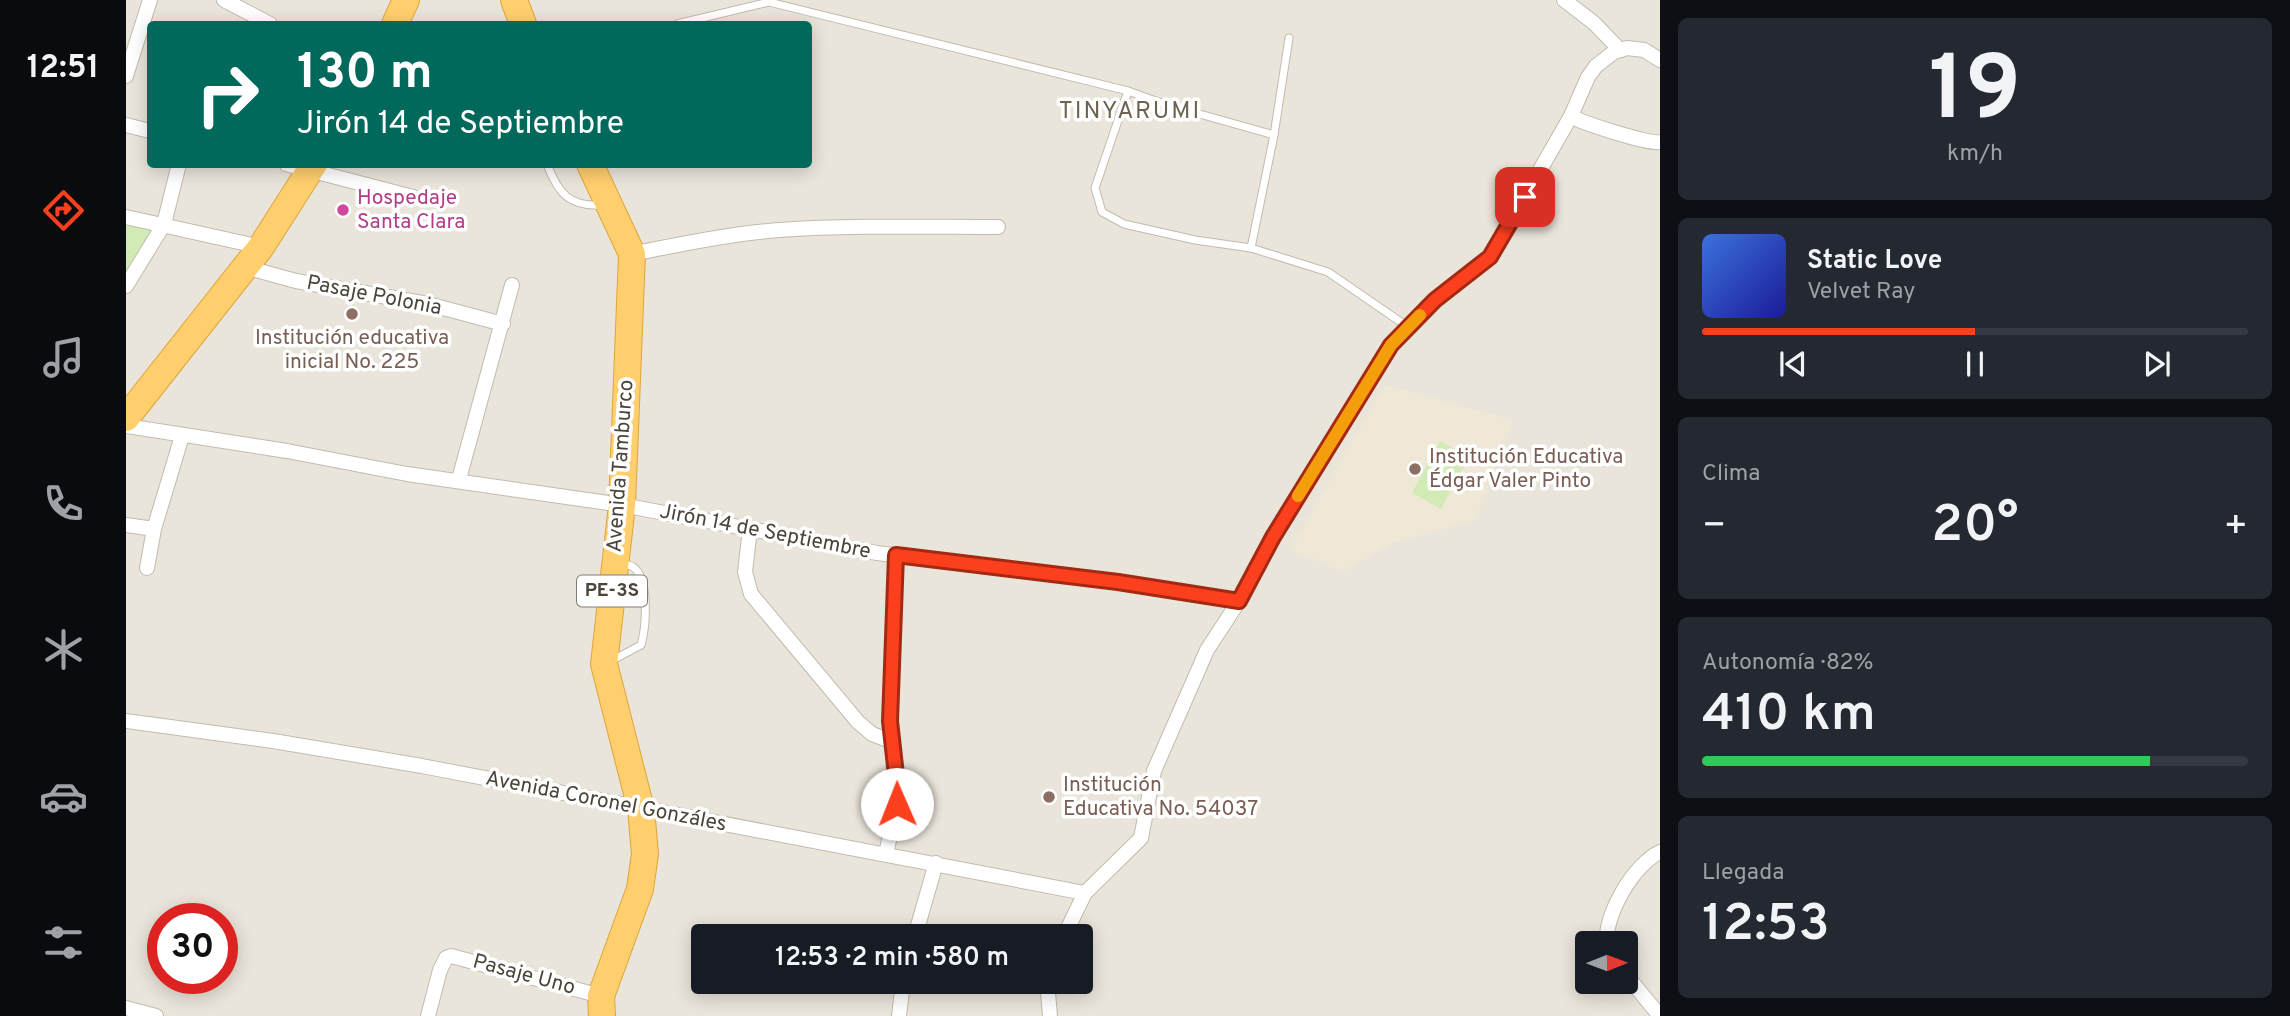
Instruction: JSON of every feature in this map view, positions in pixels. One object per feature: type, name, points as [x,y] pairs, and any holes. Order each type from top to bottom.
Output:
[{"type":"highway","points":[[396,21],[407,0]]},
{"type":"highway","points":[[514,0],[522,21]]},
{"type":"highway","points":[[126,418],[253,257],[302,168]]},
{"type":"highway","name":"Avenida Tamburco","points":[[592,168],[632,254],[622,505],[604,664],[641,809],[645,854],[640,888],[601,1006]]},
{"type":"street","points":[[126,76],[150,0]]},
{"type":"street","points":[[224,0],[264,21]]},
{"type":"street","points":[[1564,0],[1594,23],[1620,50]]},
{"type":"street","points":[[1070,924],[1085,893],[1141,838],[1154,771],[1207,650],[1391,345],[1435,300],[1490,257],[1571,116],[1588,77],[1596,66],[1627,48],[1644,50],[1660,60]]},
{"type":"street","points":[[1571,116],[1583,123],[1648,143],[1660,142]]},
{"type":"street","points":[[126,125],[147,130]]},
{"type":"street","points":[[126,286],[164,224],[178,168]]},
{"type":"street","points":[[307,168],[413,197]]},
{"type":"street","name":"Pasaje Polonia","points":[[126,217],[164,224],[253,257],[296,281],[428,304],[503,324]]},
{"type":"street","points":[[632,254],[776,230],[998,227]]},
{"type":"street","points":[[459,480],[512,285]]},
{"type":"street","name":"Jirón 14 de Septiembre","points":[[126,426],[287,451],[407,474],[622,505],[896,555],[1118,582],[1239,601]]},
{"type":"street","points":[[147,568],[154,529],[183,436]]},
{"type":"street","points":[[126,525],[154,529]]},
{"type":"street","points":[[750,529],[745,572],[751,594],[858,722],[872,734],[893,742]]},
{"type":"street","points":[[886,854],[897,804],[890,721],[896,555]]},
{"type":"street","name":"Avenida Coronel Gonzáles","points":[[126,721],[300,745],[1085,893]]},
{"type":"street","points":[[1608,931],[1630,879],[1643,863],[1660,852]]},
{"type":"street","points":[[918,924],[936,863]]},
{"type":"street","name":"Pasaje Uno","points":[[428,1016],[440,970],[446,958],[457,957],[601,1006]]},
{"type":"street","points":[[1638,989],[1660,1016]]},
{"type":"street","points":[[899,1016],[902,994]]},
{"type":"street","points":[[1048,994],[1050,1016]]},
{"type":"street","points":[[126,1008],[156,1016]]},
{"type":"lane","points":[[690,21],[769,2],[1128,91],[1273,135]]},
{"type":"lane","points":[[1251,248],[1289,38]]},
{"type":"lane","points":[[1128,91],[1095,188],[1102,212],[1124,224],[1195,240],[1251,248],[1328,272],[1408,327]]},
{"type":"lane","points":[[549,168],[555,184],[570,200],[588,206],[609,205]]},
{"type":"lane","points":[[604,664],[641,645],[644,635],[645,587],[642,578],[634,567],[615,561]]},
{"type":"shaded area","points":[[126,0],[1660,0],[1660,1016],[126,1016]]},
{"type":"shaded area","name":"Institución Educativa Édgar Valer Pinto","points":[[1385,385],[1513,420],[1476,519],[1393,543],[1342,572],[1290,549]]},
{"type":"green space","points":[[126,222],[157,230],[126,282]]},
{"type":"green space","points":[[1440,441],[1469,457],[1441,509],[1412,493]]},
{"type":"slow traffic","points":[[1298,496],[1391,345],[1420,315]]},
{"type":"place","name":"Hospedaje Santa Clara","points":[[343,210]]},
{"type":"place","name":"Institución educativa inicial No. 225","points":[[352,314]]},
{"type":"place","name":"Institución Educativa Édgar Valer Pinto","points":[[1415,469]]},
{"type":"place","name":"Institución Educativa No. 54037","points":[[1049,797]]},
{"type":"district","name":"TINYARUMI","points":[[1130,112]]},
{"type":"route","points":[[897,804],[890,721],[896,555],[1118,582],[1239,601],[1273,537],[1391,345],[1435,300],[1490,257],[1525,197]]}]
